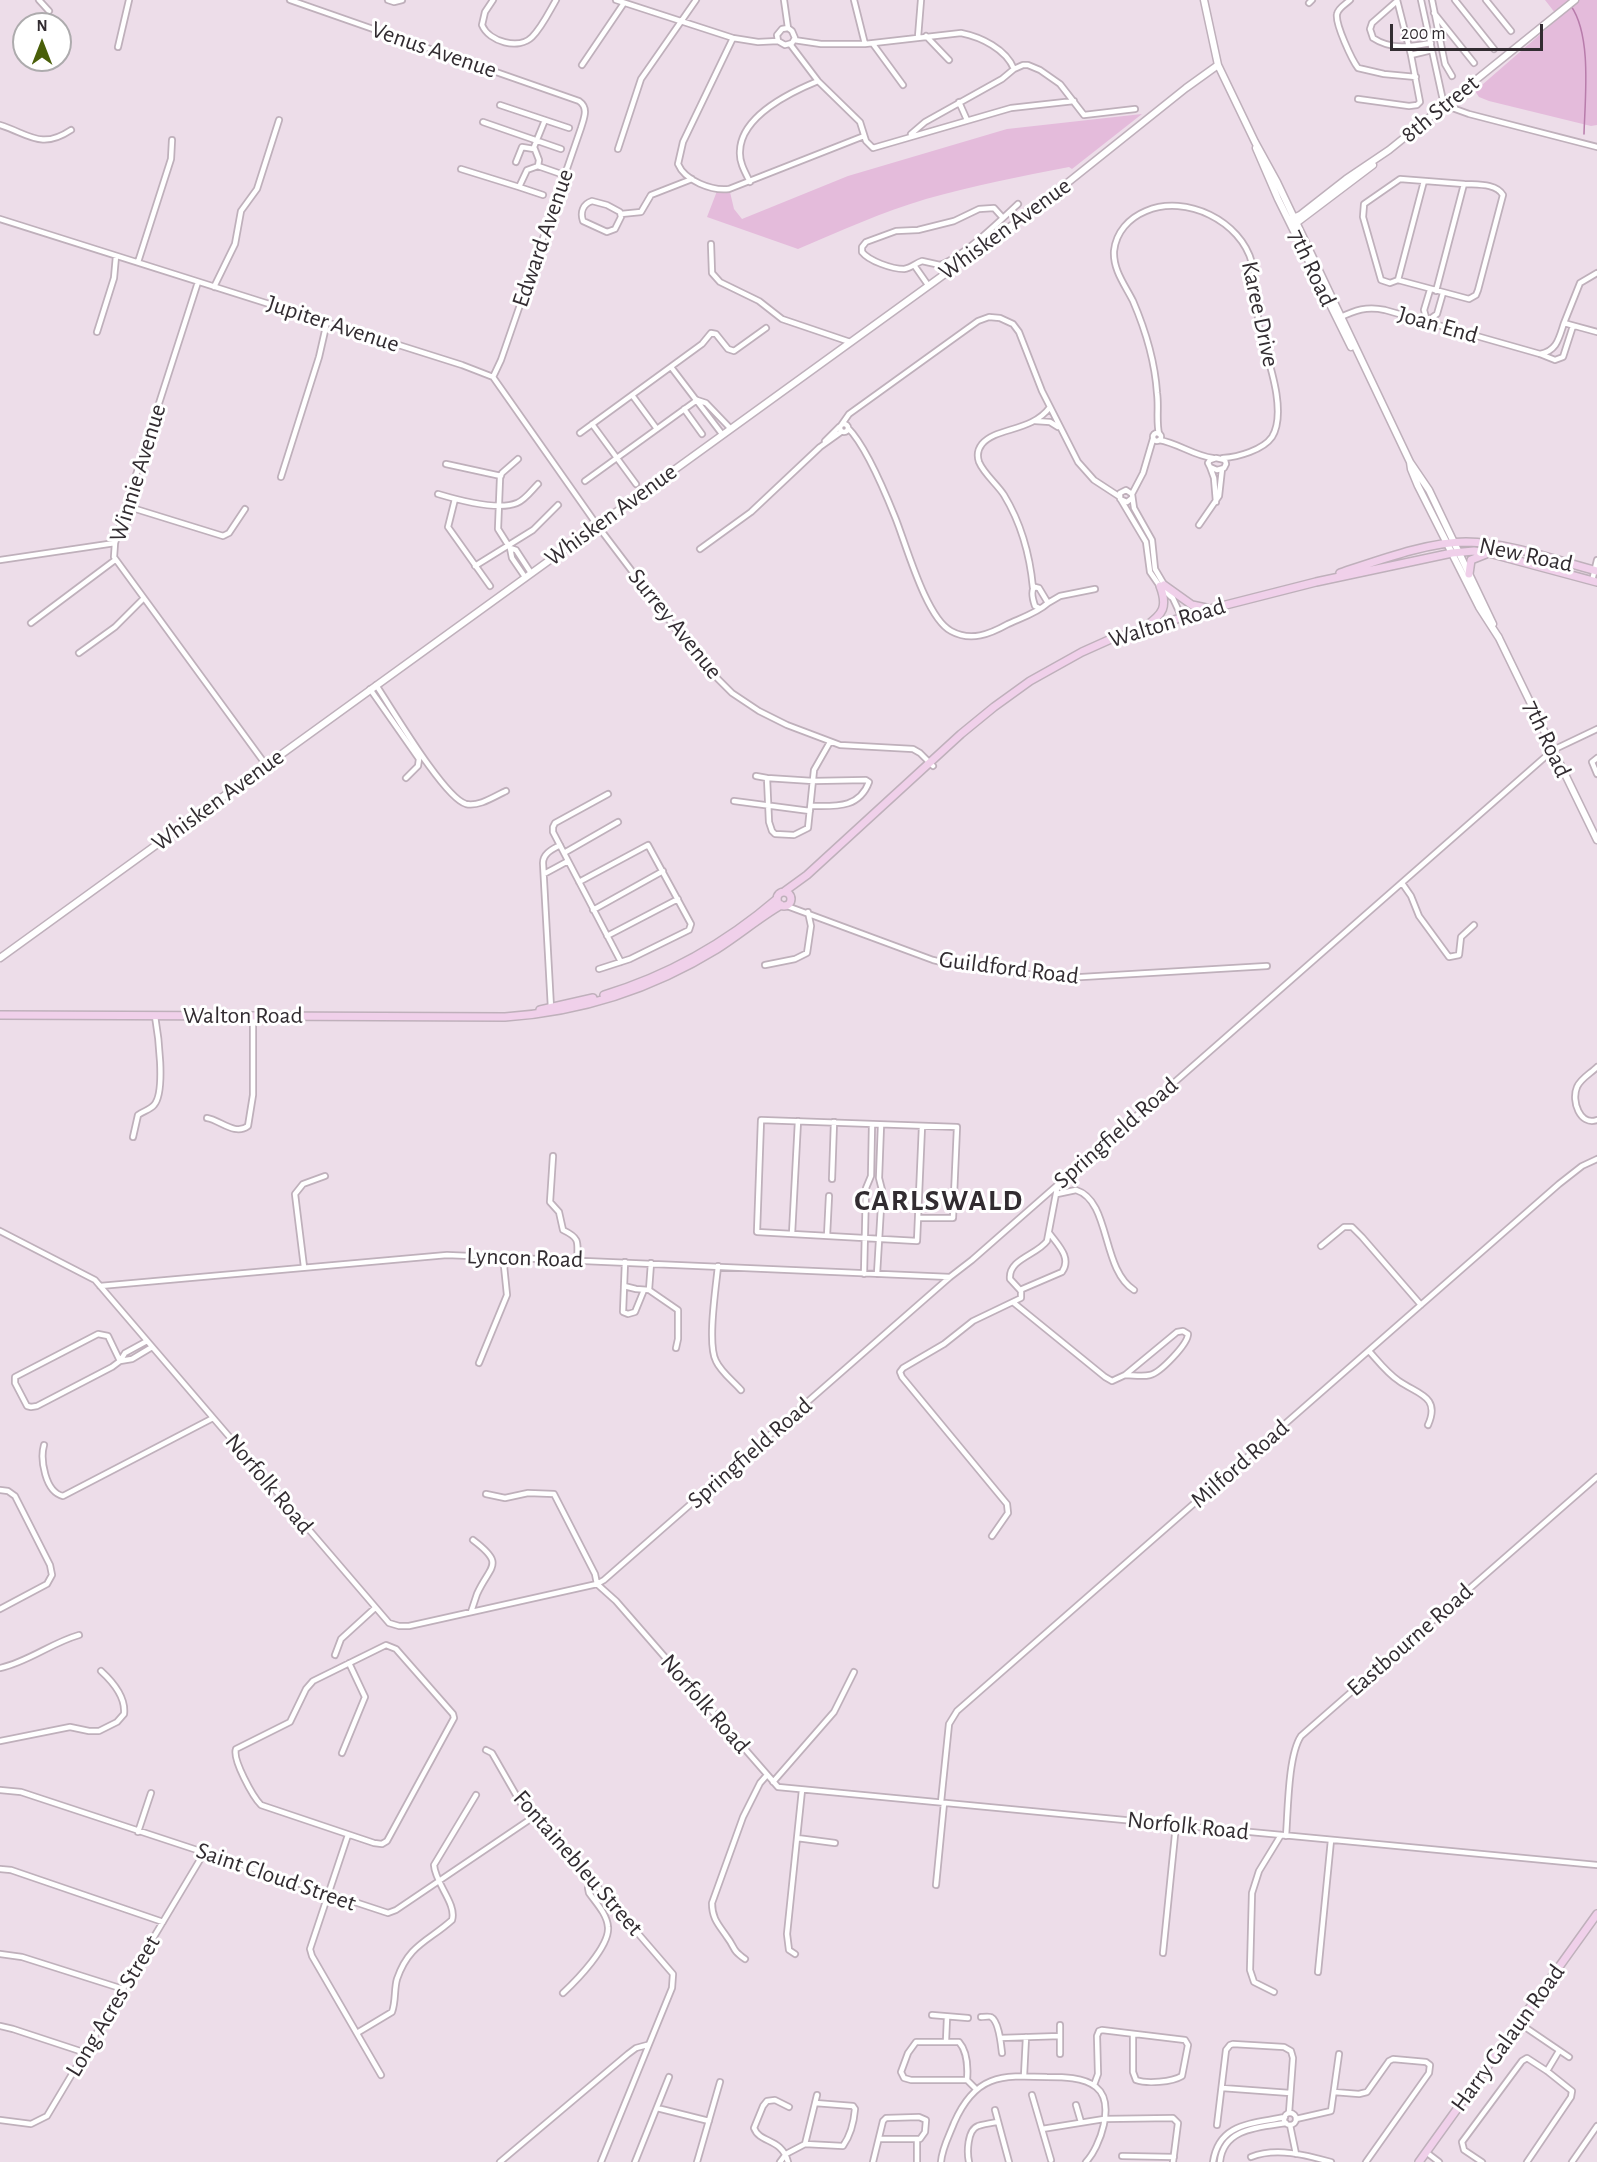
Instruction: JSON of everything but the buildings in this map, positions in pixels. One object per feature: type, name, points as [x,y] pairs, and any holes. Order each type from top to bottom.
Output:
[{"type":"main road","name":"New Road","points":[[1451,543],[1500,546],[1596,572]]},
{"type":"main road","name":"Walton Road","points":[[1316,582],[1382,559],[1451,543]]},
{"type":"main road","name":"New Road","points":[[1455,553],[1474,551],[1489,553],[1594,582]]},
{"type":"main road","name":"Walton Road","points":[[787,903],[780,893],[807,875],[1002,700],[1030,681],[1092,648],[1141,629],[1182,619],[1210,609],[1316,582],[1455,553]]},
{"type":"main road","points":[[1469,574],[1471,560],[1489,553]]},
{"type":"main road","points":[[1160,582],[1192,605],[1210,609]]},
{"type":"main road","points":[[1141,629],[1161,614],[1164,607],[1160,582]]},
{"type":"main road","name":"Walton Road","points":[[1092,648],[1243,601]]},
{"type":"main road","name":"Walton Road","points":[[0,1015],[505,1017],[559,1011],[625,993],[698,960],[787,903],[807,875]]},
{"type":"main road","points":[[785,891],[789,893],[787,903]]},
{"type":"main road","name":"Walton Road","points":[[487,1016],[550,1008],[610,993],[646,980],[724,939],[759,915],[787,903]]},
{"type":"main road","name":"Harry Galaun Road","points":[[1419,2162],[1597,1914]]},
{"type":"street","points":[[39,0],[49,11]]},
{"type":"street","points":[[118,47],[129,0]]},
{"type":"street","name":"Venus Avenue","points":[[290,0],[579,100]]},
{"type":"street","points":[[388,0],[402,0]]},
{"type":"street","points":[[494,0],[483,17],[484,29],[497,40],[513,42],[525,41],[532,36],[556,0]]},
{"type":"street","points":[[616,0],[625,1],[733,38],[758,42],[778,41],[785,45],[792,42],[873,44],[926,36],[967,34],[1004,53],[1014,69]]},
{"type":"street","points":[[618,148],[641,79],[696,0]]},
{"type":"street","points":[[784,0],[788,28],[794,33],[792,42],[818,81],[860,122],[864,136],[873,148],[1011,108],[1074,101]]},
{"type":"street","points":[[854,0],[865,44]]},
{"type":"street","points":[[918,37],[921,0]]},
{"type":"street","name":"7th Road","points":[[1204,0],[1218,65],[1338,318],[1410,462],[1410,469],[1451,543],[1479,607],[1498,638]]},
{"type":"street","points":[[1350,0],[1339,10],[1337,18],[1349,53],[1358,68],[1384,74],[1416,77]]},
{"type":"street","points":[[1421,0],[1444,105],[1469,114],[1597,147]]},
{"type":"street","points":[[1432,0],[1445,64],[1452,76]]},
{"type":"street","points":[[1455,0],[1494,49]]},
{"type":"street","points":[[1486,0],[1511,31]]},
{"type":"street","name":"8th Street","points":[[1293,222],[1389,150],[1575,0]]},
{"type":"street","points":[[582,65],[625,1]]},
{"type":"street","points":[[1358,99],[1388,104],[1417,105],[1420,100],[1411,55],[1409,47],[1397,1],[1372,23],[1370,32],[1373,38],[1381,43],[1409,47],[1431,43]]},
{"type":"street","points":[[1433,12],[1474,63]]},
{"type":"street","points":[[778,41],[778,33],[788,28]]},
{"type":"street","points":[[926,36],[949,60]]},
{"type":"street","points":[[733,38],[680,150],[678,164],[681,171],[692,179],[724,190],[738,187],[864,136]]},
{"type":"street","points":[[873,44],[903,85]]},
{"type":"street","points":[[1411,55],[1432,50]]},
{"type":"street","points":[[909,136],[925,122],[1007,76],[1014,69],[1028,65],[1040,70],[1060,84],[1084,115],[1135,109]]},
{"type":"street","name":"Whisken Avenue","points":[[0,958],[1036,208],[1218,65]]},
{"type":"street","points":[[750,182],[740,159],[743,137],[765,111],[781,98],[818,81]]},
{"type":"street","name":"Edward Avenue","points":[[493,377],[501,360],[585,114],[584,106],[579,100]]},
{"type":"street","points":[[959,102],[967,120]]},
{"type":"street","points":[[500,105],[569,128]]},
{"type":"street","points":[[214,287],[237,241],[241,211],[257,189],[279,120]]},
{"type":"street","points":[[538,166],[539,160],[534,148],[545,120]]},
{"type":"street","points":[[483,122],[561,149]]},
{"type":"street","points":[[0,125],[31,139],[42,141],[71,130]]},
{"type":"street","points":[[138,262],[171,159],[172,141]]},
{"type":"street","points":[[516,162],[522,147],[534,148]]},
{"type":"street","points":[[519,187],[527,170],[538,166],[564,175]]},
{"type":"street","points":[[461,169],[543,195]]},
{"type":"street","points":[[621,214],[641,212],[651,195],[692,179]]},
{"type":"street","points":[[1396,180],[1464,184],[1499,189],[1503,195],[1476,295],[1469,299],[1398,280],[1385,283],[1378,277],[1363,217],[1363,208],[1367,202],[1396,180]]},
{"type":"street","points":[[1398,280],[1424,181]]},
{"type":"street","points":[[1436,291],[1464,184]]},
{"type":"street","points":[[595,201],[618,210],[621,214],[615,229],[607,231],[585,223],[581,213],[586,204],[595,201]]},
{"type":"street","points":[[1003,218],[994,208],[982,208],[954,221],[918,230],[896,231],[866,242],[862,247],[864,255],[894,267],[908,268],[922,261],[937,266],[988,232],[1003,218],[1018,204]]},
{"type":"street","name":"Karee Drive","points":[[1128,493],[1138,482],[1157,437],[1157,393],[1149,351],[1134,305],[1118,273],[1114,250],[1128,222],[1137,215],[1159,207],[1184,206],[1208,215],[1234,231],[1252,263],[1260,329],[1274,379],[1276,423],[1268,442],[1225,461]]},
{"type":"street","name":"Jupiter Avenue","points":[[0,219],[462,365],[493,377]]},
{"type":"street","points":[[711,244],[712,273],[720,282],[759,302],[782,319],[850,342]]},
{"type":"street","points":[[97,332],[114,278],[116,256]]},
{"type":"street","points":[[914,265],[928,285]]},
{"type":"street","points":[[1540,354],[1555,347],[1580,283],[1597,273]]},
{"type":"street","name":"Winnie Avenue","points":[[198,282],[126,506],[116,543],[115,560],[266,765]]},
{"type":"street","points":[[1430,290],[1424,310],[1426,321],[1437,314],[1443,293]]},
{"type":"street","name":"Joan End","points":[[1338,318],[1360,309],[1372,308],[1426,321],[1558,360],[1563,357],[1565,351]]},
{"type":"street","points":[[700,549],[751,512],[820,447],[844,428],[849,414],[931,357],[974,323],[994,317],[1010,322],[1019,332],[1050,407],[1078,462],[1094,480],[1127,502],[1128,493]]},
{"type":"street","points":[[281,477],[319,357],[327,322]]},
{"type":"street","points":[[1564,323],[1597,332]]},
{"type":"street","points":[[1555,347],[1565,351],[1573,326]]},
{"type":"street","points":[[580,433],[702,344],[711,333],[716,334],[728,349],[734,351],[766,328]]},
{"type":"street","points":[[671,367],[722,434]]},
{"type":"street","points":[[493,377],[597,525]]},
{"type":"street","points":[[632,395],[657,429]]},
{"type":"street","points":[[697,400],[706,403],[730,428]]},
{"type":"street","points":[[585,481],[697,400]]},
{"type":"street","points":[[1024,616],[1034,603],[1035,587],[1031,571],[1014,513],[1004,495],[983,469],[978,455],[988,439],[1035,421],[1050,407]]},
{"type":"street","points":[[684,409],[702,434]]},
{"type":"street","points":[[1050,422],[1056,418]]},
{"type":"street","points":[[1035,421],[1050,422],[1060,428]]},
{"type":"street","points":[[592,424],[636,484]]},
{"type":"street","points":[[844,428],[855,437],[890,504],[928,601],[945,627],[964,636],[982,636],[1060,596],[1095,589]]},
{"type":"street","points":[[1157,437],[1197,455],[1225,461],[1219,496],[1199,525]]},
{"type":"street","points":[[1197,455],[1215,470],[1222,469]]},
{"type":"street","points":[[518,459],[501,476],[498,529],[517,565],[528,575]]},
{"type":"street","points":[[1213,459],[1209,465],[1216,502]]},
{"type":"street","points":[[446,464],[501,476]]},
{"type":"street","points":[[1214,483],[1220,483]]},
{"type":"street","points":[[438,494],[498,506],[522,500],[538,484]]},
{"type":"street","points":[[1108,489],[1128,493]]},
{"type":"street","points":[[1120,498],[1128,493]]},
{"type":"street","points":[[1128,493],[1148,538]]},
{"type":"street","points":[[1120,498],[1154,547],[1153,560],[1160,582],[1176,601],[1182,619]]},
{"type":"street","points":[[455,499],[448,527],[490,586]]},
{"type":"street","points":[[475,566],[533,530],[558,505]]},
{"type":"street","points":[[126,506],[223,536],[229,533],[245,509]]},
{"type":"street","name":"Surrey Avenue","points":[[597,525],[700,660],[732,693],[759,711],[787,725],[831,742],[840,745],[914,749],[932,764]]},
{"type":"street","points":[[0,560],[116,543]]},
{"type":"street","points":[[509,546],[516,550],[524,561],[528,575]]},
{"type":"street","name":"7th Road","points":[[1455,553],[1469,574],[1597,840]]},
{"type":"street","points":[[31,623],[115,560]]},
{"type":"street","points":[[1594,582],[1597,560]]},
{"type":"street","points":[[517,565],[524,561]]},
{"type":"street","points":[[1035,587],[1048,603]]},
{"type":"street","points":[[79,653],[116,627],[144,598]]},
{"type":"street","points":[[1034,603],[1039,608]]},
{"type":"street","points":[[373,687],[420,759],[418,766],[406,778]]},
{"type":"street","points":[[373,687],[436,774],[462,802],[475,804],[506,791]]},
{"type":"street","name":"Springfield Road","points":[[597,1584],[802,1409],[1553,750],[1597,729]]},
{"type":"street","points":[[767,778],[770,828],[775,834],[794,835],[806,831],[809,826],[816,766],[831,742]]},
{"type":"street","points":[[1597,758],[1592,762],[1597,774]]},
{"type":"street","points":[[734,801],[810,808],[846,805],[856,800],[869,782],[866,780],[813,781],[756,776]]},
{"type":"street","points":[[608,794],[555,823],[552,827],[621,962]]},
{"type":"street","points":[[564,853],[618,822]]},
{"type":"street","points":[[550,1008],[543,859],[549,851],[560,845]]},
{"type":"street","points":[[579,882],[645,845],[650,847],[690,921],[689,930],[621,962],[599,969]]},
{"type":"street","points":[[544,874],[568,861]]},
{"type":"street","points":[[593,909],[663,871]]},
{"type":"street","points":[[1402,883],[1411,896],[1419,916],[1449,957],[1459,955],[1461,937],[1474,925]]},
{"type":"street","points":[[607,936],[678,898]]},
{"type":"street","name":"Guildford Road","points":[[787,903],[942,963],[1050,978],[1268,966]]},
{"type":"street","points":[[765,965],[795,960],[807,952],[811,926],[808,912]]},
{"type":"street","points":[[133,1137],[138,1115],[154,1105],[159,1094],[159,1045],[155,1015]]},
{"type":"street","points":[[207,1118],[226,1127],[242,1129],[248,1126],[253,1095],[253,1016]]},
{"type":"street","points":[[1597,1067],[1578,1083],[1575,1103],[1577,1110],[1586,1120],[1591,1122],[1597,1120]]},
{"type":"street","points":[[918,1218],[953,1218],[957,1127],[761,1120],[757,1232],[917,1240],[922,1126]]},
{"type":"street","points":[[792,1234],[798,1121]]},
{"type":"street","points":[[832,1179],[834,1122]]},
{"type":"street","points":[[864,1274],[866,1188],[871,1176],[872,1124]]},
{"type":"street","points":[[877,1274],[882,1190],[879,1178],[881,1125]]},
{"type":"street","points":[[554,1156],[550,1202],[560,1214],[563,1230],[577,1239],[578,1260]]},
{"type":"street","name":"Milford Road","points":[[936,1885],[949,1724],[957,1711],[1572,1173],[1597,1159]]},
{"type":"street","points":[[304,1267],[295,1194],[303,1184],[325,1176]]},
{"type":"street","points":[[992,1536],[1008,1513],[1006,1504],[900,1373],[903,1368],[944,1344],[972,1321],[1014,1303],[1022,1296],[1020,1290],[1010,1279],[1011,1268],[1043,1246],[1050,1234],[1058,1183]]},
{"type":"street","points":[[1057,1194],[1076,1190],[1088,1196],[1096,1209],[1115,1267],[1122,1280],[1134,1290]]},
{"type":"street","points":[[827,1236],[829,1196]]},
{"type":"street","points":[[1321,1246],[1344,1227],[1352,1227],[1421,1305]]},
{"type":"street","name":"Norfolk Road","points":[[0,1231],[82,1272],[100,1286],[389,1623],[409,1626],[597,1584],[622,1609],[773,1782],[782,1788],[1597,1865]]},
{"type":"street","points":[[1020,1290],[1062,1272],[1065,1268],[1067,1264],[1064,1254],[1050,1234]]},
{"type":"street","name":"Lyncon Road","points":[[100,1286],[447,1255],[951,1277]]},
{"type":"street","points":[[479,1363],[507,1295],[503,1256]]},
{"type":"street","points":[[625,1262],[622,1312],[628,1314],[635,1312],[647,1290],[651,1263]]},
{"type":"street","points":[[718,1266],[713,1312],[714,1356],[718,1365],[741,1390]]},
{"type":"street","points":[[624,1286],[647,1290],[678,1310],[676,1348]]},
{"type":"street","points":[[1014,1303],[1108,1380],[1118,1380],[1177,1332],[1183,1331],[1188,1334],[1186,1343],[1155,1373],[1144,1376],[1125,1375]]},
{"type":"street","points":[[120,1361],[108,1336],[98,1334],[17,1376],[15,1383],[27,1406],[34,1407],[112,1367],[120,1361],[125,1353],[147,1341]]},
{"type":"street","points":[[120,1361],[132,1359],[152,1347]]},
{"type":"street","points":[[1369,1351],[1398,1381],[1425,1396],[1433,1412],[1428,1425]]},
{"type":"street","points":[[44,1445],[42,1455],[45,1472],[54,1491],[63,1496],[213,1418]]},
{"type":"street","name":"Eastbourne Road","points":[[1284,1836],[1293,1758],[1296,1744],[1301,1736],[1597,1477]]},
{"type":"street","points":[[0,1490],[8,1491],[15,1496],[50,1565],[52,1575],[50,1581],[43,1587],[0,1609]]},
{"type":"street","points":[[486,1494],[506,1498],[528,1493],[554,1494],[595,1574],[597,1584]]},
{"type":"street","points":[[471,1612],[477,1594],[491,1573],[493,1565],[490,1555],[473,1540]]},
{"type":"street","points":[[335,1655],[341,1639],[375,1608]]},
{"type":"street","points":[[0,1668],[20,1662],[79,1635]]},
{"type":"street","points":[[383,1645],[392,1646],[453,1714],[454,1718],[387,1841],[382,1844],[348,1835],[261,1805],[241,1769],[235,1752],[243,1744],[290,1722],[308,1686],[349,1663],[383,1645]]},
{"type":"street","points":[[342,1753],[365,1697],[349,1663]]},
{"type":"street","points":[[0,1741],[70,1727],[99,1731],[117,1722],[124,1714],[124,1704],[113,1682],[101,1671]]},
{"type":"street","points":[[773,1782],[834,1712],[854,1672]]},
{"type":"street","name":"Fontainebleu Street","points":[[486,1750],[492,1753],[518,1800],[532,1818],[545,1826],[673,1974],[672,1988],[647,2045]]},
{"type":"street","points":[[745,1959],[734,1952],[729,1940],[717,1925],[712,1903],[743,1817],[767,1775]]},
{"type":"street","name":"Saint Cloud Street","points":[[0,1790],[15,1790],[326,1895],[388,1913],[532,1818]]},
{"type":"street","points":[[795,1954],[790,1951],[787,1939],[802,1790]]},
{"type":"street","points":[[138,1832],[151,1793]]},
{"type":"street","points":[[357,2033],[392,2012],[397,1981],[406,1960],[420,1943],[452,1920],[453,1910],[434,1868],[436,1860],[476,1795]]},
{"type":"street","points":[[1163,1953],[1176,1825]]},
{"type":"street","points":[[348,1835],[326,1895],[310,1949],[381,2075]]},
{"type":"street","points":[[1274,1992],[1254,1982],[1250,1970],[1252,1893],[1259,1871],[1284,1836]]},
{"type":"street","points":[[797,1838],[835,1843]]},
{"type":"street","points":[[1318,1972],[1331,1840]]},
{"type":"street","name":"Long Acres Street","points":[[0,2121],[24,2125],[47,2116],[204,1853]]},
{"type":"street","points":[[0,1869],[11,1870],[163,1922]]},
{"type":"street","points":[[563,1993],[602,1947],[608,1934],[606,1920],[589,1893],[591,1880]]},
{"type":"street","points":[[0,1954],[22,1957],[123,1989]]},
{"type":"street","points":[[932,2015],[968,2018]]},
{"type":"street","points":[[946,2041],[947,2017]]},
{"type":"street","points":[[981,2017],[994,2019],[1002,2053]]},
{"type":"street","points":[[1519,2024],[1569,2057]]},
{"type":"street","points":[[1060,2025],[1060,2054]]},
{"type":"street","points":[[0,2026],[13,2028],[86,2053]]},
{"type":"street","points":[[1094,2085],[1098,2074],[1099,2031],[1107,2030],[1187,2041],[1182,2076],[1177,2079],[1136,2080],[1133,2072],[1133,2035]]},
{"type":"street","points":[[1000,2038],[1060,2036]]},
{"type":"street","points":[[1024,2076],[1026,2037]]},
{"type":"street","points":[[967,2080],[967,2062],[962,2044],[946,2041],[920,2041],[913,2044],[904,2062],[901,2075],[911,2080],[967,2080],[976,2089]]},
{"type":"street","points":[[1217,2126],[1227,2047],[1233,2044],[1284,2047],[1291,2051],[1293,2058],[1287,2115],[1296,2154]]},
{"type":"street","points":[[500,2162],[628,2054],[636,2048],[647,2045]]},
{"type":"street","points":[[601,2162],[647,2045]]},
{"type":"street","points":[[1547,2071],[1559,2051]]},
{"type":"street","points":[[1296,2118],[1329,2112],[1332,2107],[1339,2054]]},
{"type":"street","points":[[1482,2162],[1464,2150],[1462,2142],[1523,2060],[1527,2058],[1571,2089],[1572,2095],[1527,2162]]},
{"type":"street","points":[[1334,2092],[1359,2094],[1367,2092],[1389,2061],[1393,2059],[1426,2062],[1430,2065],[1429,2073],[1366,2162]]},
{"type":"street","points":[[941,2162],[945,2145],[961,2108],[976,2089],[996,2078],[1024,2076],[1067,2078],[1094,2085],[1102,2095],[1104,2119],[1099,2144],[1086,2162]]},
{"type":"street","points":[[634,2162],[669,2077]]},
{"type":"street","points":[[697,2162],[720,2082]]},
{"type":"street","points":[[1222,2088],[1290,2093]]},
{"type":"street","points":[[805,2144],[817,2095]]},
{"type":"street","points":[[1032,2096],[1051,2160]]},
{"type":"street","points":[[788,2162],[786,2154],[777,2145],[758,2135],[754,2128],[767,2101],[775,2100],[789,2107]]},
{"type":"street","points":[[780,2162],[786,2154],[805,2144],[843,2146],[847,2140],[854,2116],[853,2106],[815,2103]]},
{"type":"street","points":[[1076,2105],[1080,2122]]},
{"type":"street","points":[[657,2108],[709,2121]]},
{"type":"street","points":[[995,2110],[1009,2162]]},
{"type":"street","points":[[1213,2162],[1220,2141],[1235,2129],[1287,2115],[1293,2114],[1296,2118]]},
{"type":"street","points":[[873,2162],[883,2121],[887,2118],[923,2118],[926,2123],[926,2132],[916,2139],[879,2139]]},
{"type":"street","points":[[1220,2162],[1223,2149],[1234,2136],[1248,2130],[1294,2124],[1296,2118]]},
{"type":"street","points":[[1042,2129],[1104,2119],[1176,2119],[1178,2125],[1174,2159],[1122,2156]]},
{"type":"street","points":[[969,2162],[969,2146],[974,2129],[997,2122]]},
{"type":"street","points":[[1572,2162],[1597,2126]]},
{"type":"street","points":[[916,2139],[917,2162]]},
{"type":"street","points":[[1426,2152],[1439,2162]]},
{"type":"street","points":[[1251,2157],[1262,2154],[1296,2154],[1331,2162]]},
{"type":"shaded area","points":[[1545,0],[1597,0],[1597,125],[1591,126],[1489,101],[1479,97],[1475,91],[1559,18]]},
{"type":"shaded area","points":[[1142,114],[1072,169],[1069,167],[1015,178],[926,199],[877,216],[798,249],[707,217],[717,191],[730,192],[734,209],[742,219],[848,176],[1007,129]]},
{"type":"waterway","points":[[1571,6],[1578,19],[1585,50],[1584,134]]},
{"type":"district","name":"CARLSWALD","points":[[939,1201]]}]
